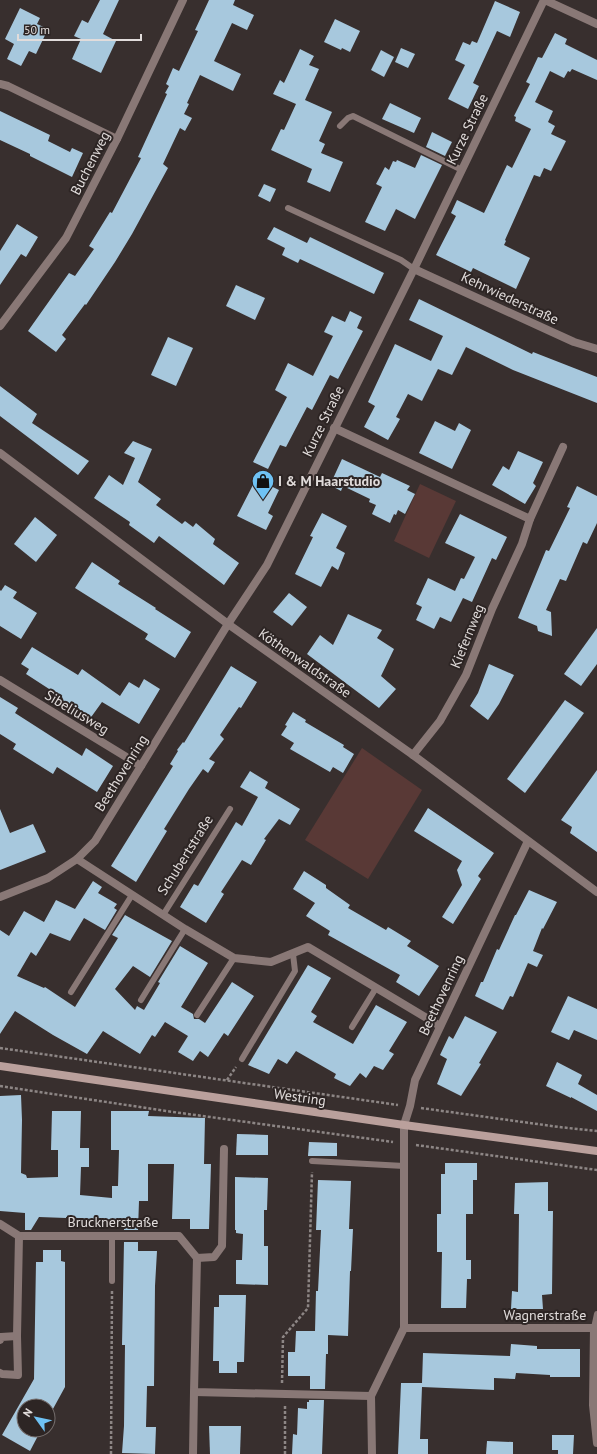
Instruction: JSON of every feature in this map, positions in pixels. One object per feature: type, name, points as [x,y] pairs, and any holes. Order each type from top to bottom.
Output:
[{"type":"street","name":"Buchenweg","points":[[0,326],[66,238],[117,139],[183,0]]},
{"type":"street","points":[[545,0],[597,24]]},
{"type":"street","name":"Kurze Straße","points":[[228,624],[267,565],[414,269],[545,0]]},
{"type":"street","points":[[0,84],[8,86],[117,139]]},
{"type":"street","name":"Kehrwiederstraße","points":[[414,269],[574,342],[597,349]]},
{"type":"street","points":[[334,428],[530,519]]},
{"type":"street","name":"Kiefernweg","points":[[413,755],[440,721],[466,675],[492,608],[522,544],[530,519],[563,447]]},
{"type":"street","name":"Köthenwaldstraße","points":[[0,453],[228,624],[413,755],[597,892]]},
{"type":"street","name":"Beethovenring","points":[[0,897],[48,878],[77,859],[95,841],[228,624]]},
{"type":"street","name":"Sibeliusweg","points":[[0,680],[141,766]]},
{"type":"street","name":"Beethovenring","points":[[372,1454],[371,1396],[404,1328],[404,1125],[410,1106],[415,1080],[528,841]]},
{"type":"street","name":"Schubertstraße","points":[[77,859],[163,915],[234,958],[271,962],[293,954],[308,946],[440,1026]]},
{"type":"street","name":"Westring","points":[[0,1066],[404,1125],[597,1151]]},
{"type":"street","points":[[193,1454],[197,1258],[214,1258],[222,1246],[224,1149]]},
{"type":"street","points":[[0,1224],[19,1236],[17,1336],[18,1375],[0,1373]]},
{"type":"street","name":"Brucknerstraße","points":[[19,1236],[179,1236],[197,1258]]},
{"type":"street","name":"Wagnerstraße","points":[[404,1328],[594,1328],[593,1405],[597,1443]]},
{"type":"street","points":[[0,1340],[1,1337],[17,1336]]},
{"type":"street","points":[[194,1392],[371,1396]]},
{"type":"lane","points":[[340,126],[348,118],[353,116],[462,170]]},
{"type":"lane","points":[[288,208],[401,260],[414,269]]},
{"type":"lane","name":"Schubertstraße","points":[[163,915],[230,809]]},
{"type":"lane","points":[[71,992],[132,895]]},
{"type":"lane","points":[[141,1000],[185,928]]},
{"type":"lane","points":[[242,1059],[295,971],[293,954]]},
{"type":"lane","points":[[198,1016],[234,958]]},
{"type":"lane","points":[[352,1027],[376,988]]},
{"type":"lane","points":[[312,1161],[404,1166]]},
{"type":"lane","points":[[112,1235],[112,1281]]},
{"type":"lane","points":[[594,1328],[597,1314]]},
{"type":"path","points":[[0,1048],[559,1127],[597,1131]]},
{"type":"path","points":[[227,1080],[242,1059]]},
{"type":"path","points":[[0,1086],[166,1111],[597,1170]]},
{"type":"path","points":[[285,1454],[283,1337],[308,1308],[312,1161]]},
{"type":"path","points":[[111,1454],[112,1281]]},
{"type":"shaded area","points":[[420,484],[456,501],[429,558],[394,541]]},
{"type":"shaded area","points":[[362,748],[422,790],[368,879],[305,840]]},
{"type":"building","points":[[100,0],[119,0],[103,34],[116,41],[101,73],[72,59],[81,39],[74,36],[82,20],[88,23]]},
{"type":"building","points":[[209,0],[235,0],[233,5],[254,15],[247,30],[232,23],[214,61],[241,74],[233,91],[200,75],[187,103],[189,104],[184,114],[192,118],[185,131],[180,128],[163,164],[168,168],[115,262],[86,305],[85,304],[62,335],[66,339],[56,352],[28,331],[69,273],[75,276],[94,249],[89,246],[110,212],[112,213],[141,158],[138,157],[167,94],[165,93],[169,86],[166,84],[173,68],[179,71],[198,31],[195,30]]},
{"type":"building","points":[[495,1],[520,12],[510,37],[497,31],[473,83],[479,86],[468,109],[448,99],[465,65],[455,60],[463,42],[470,45],[472,41],[477,43]]},
{"type":"building","points":[[20,8],[40,18],[37,24],[48,29],[36,54],[29,51],[21,66],[7,59],[14,44],[5,39]]},
{"type":"building","points":[[335,19],[360,31],[350,52],[342,48],[341,50],[324,42]]},
{"type":"building","points":[[555,33],[567,39],[565,44],[597,60],[597,80],[572,69],[570,72],[568,71],[564,78],[550,71],[535,102],[553,111],[548,122],[555,126],[551,134],[566,141],[551,171],[544,168],[540,177],[534,175],[505,240],[504,245],[530,258],[516,289],[473,268],[471,272],[436,255],[456,216],[451,213],[457,200],[484,213],[507,165],[512,168],[531,129],[515,121],[516,117],[514,116],[530,84],[526,82],[538,57],[542,58]]},
{"type":"building","points":[[401,48],[415,54],[408,68],[395,62]]},
{"type":"building","points":[[300,49],[314,56],[309,65],[319,69],[305,100],[332,112],[319,141],[325,144],[321,153],[343,162],[330,192],[307,182],[312,169],[271,150],[281,129],[284,130],[296,104],[273,94],[280,80],[284,83]]},
{"type":"building","points":[[381,50],[394,57],[384,77],[371,70]]},
{"type":"building","points":[[390,103],[421,118],[414,133],[382,119]]},
{"type":"building","points":[[0,111],[50,135],[48,141],[70,152],[72,148],[83,153],[72,177],[30,156],[30,154],[0,140]]},
{"type":"building","points":[[432,132],[452,142],[445,156],[426,147]]},
{"type":"building","points":[[421,155],[442,165],[415,219],[396,209],[385,231],[365,222],[382,187],[376,184],[385,167],[389,170],[393,161],[396,162],[397,160],[415,168]]},
{"type":"building","points":[[264,184],[276,189],[270,202],[258,196]]},
{"type":"building","points":[[17,224],[38,237],[26,257],[21,254],[0,285],[0,251]]},
{"type":"building","points":[[274,227],[307,243],[310,237],[384,273],[374,294],[300,259],[298,263],[282,255],[285,248],[267,239]]},
{"type":"building","points":[[236,285],[265,298],[255,320],[226,306]]},
{"type":"building","points":[[419,299],[532,354],[533,352],[597,377],[597,403],[513,370],[466,347],[452,375],[438,369],[422,401],[408,394],[396,417],[400,419],[388,440],[364,427],[375,406],[368,402],[395,344],[431,361],[443,336],[409,320]]},
{"type":"building","points":[[350,311],[362,317],[357,328],[363,331],[338,379],[330,375],[312,410],[307,407],[286,447],[280,445],[268,469],[253,462],[287,397],[275,390],[288,363],[313,376],[333,336],[324,332],[332,316],[345,322]]},
{"type":"building","points":[[168,337],[193,348],[176,386],[151,375]]},
{"type":"building","points":[[0,386],[37,414],[32,423],[89,461],[78,475],[0,416]]},
{"type":"building","points":[[435,421],[455,431],[459,423],[471,430],[452,469],[419,453]]},
{"type":"building","points":[[133,441],[152,449],[138,482],[161,499],[156,505],[182,524],[185,521],[193,527],[196,523],[215,539],[213,544],[239,563],[224,585],[159,536],[154,543],[129,525],[130,522],[94,498],[109,475],[123,485],[135,458],[124,453]]},
{"type":"building","points":[[518,451],[543,462],[533,483],[536,486],[525,504],[492,485],[503,466],[509,470]]},
{"type":"building","points":[[342,459],[380,477],[382,473],[410,486],[407,490],[415,494],[405,514],[398,510],[396,515],[394,514],[390,523],[372,514],[376,505],[369,502],[370,499],[343,486],[341,491],[330,485]]},
{"type":"building","points":[[256,479],[279,490],[268,513],[273,516],[266,530],[237,516]]},
{"type":"building","points":[[577,486],[597,496],[597,523],[587,544],[583,542],[566,581],[560,579],[546,610],[551,612],[552,636],[538,631],[537,626],[518,618],[546,550],[549,551],[570,508],[567,507]]},
{"type":"building","points":[[322,513],[347,526],[336,548],[345,553],[338,570],[332,566],[321,587],[295,574],[313,537],[310,536]]},
{"type":"building","points":[[460,514],[507,537],[496,560],[492,558],[472,602],[463,598],[451,622],[440,617],[434,629],[416,620],[422,607],[416,604],[428,578],[455,591],[461,578],[464,579],[475,557],[445,543]]},
{"type":"building","points":[[35,517],[57,535],[36,562],[14,544]]},
{"type":"building","points":[[92,562],[120,581],[118,584],[191,632],[175,658],[145,639],[148,634],[75,588]]},
{"type":"building","points":[[5,585],[17,592],[13,598],[37,613],[21,639],[0,626],[0,590],[1,591]]},
{"type":"building","points":[[289,593],[307,607],[292,626],[273,612]]},
{"type":"building","points":[[348,614],[382,630],[377,638],[394,649],[381,676],[396,689],[379,708],[307,654],[320,635],[333,645]]},
{"type":"building","points":[[597,628],[597,664],[581,686],[564,674]]},
{"type":"building","points":[[32,647],[78,675],[82,669],[120,696],[129,682],[139,688],[144,679],[160,689],[139,724],[102,702],[89,720],[61,701],[63,698],[26,674],[29,669],[21,664]]},
{"type":"building","points":[[489,664],[514,675],[499,704],[488,720],[470,706],[478,693]]},
{"type":"building","points":[[231,666],[257,682],[241,708],[239,707],[220,735],[224,739],[209,759],[215,762],[208,773],[203,769],[189,789],[164,829],[167,831],[136,882],[111,866],[173,766],[170,764],[178,751],[177,750],[183,742],[184,743]]},
{"type":"building","points":[[0,697],[18,708],[15,713],[82,756],[86,748],[113,766],[97,792],[57,767],[53,774],[13,749],[16,744],[0,734]]},
{"type":"building","points":[[565,700],[584,713],[525,793],[507,779]]},
{"type":"building","points":[[293,712],[306,720],[305,722],[344,745],[343,747],[354,754],[343,773],[333,767],[330,772],[290,749],[294,743],[281,735]]},
{"type":"building","points":[[597,770],[597,852],[570,833],[572,827],[561,820]]},
{"type":"building","points":[[250,771],[268,782],[265,788],[300,809],[290,825],[279,819],[264,839],[266,840],[251,865],[242,860],[221,892],[224,894],[206,923],[180,907],[194,884],[198,886],[236,822],[242,826],[258,797],[240,787]]},
{"type":"building","points":[[428,808],[494,853],[478,876],[481,879],[453,924],[442,917],[462,885],[457,870],[462,861],[414,831]]},
{"type":"building","points":[[0,809],[10,833],[33,824],[46,852],[0,870]]},
{"type":"building","points":[[304,871],[326,885],[326,888],[350,905],[348,908],[386,930],[388,927],[411,941],[407,946],[439,966],[419,996],[396,982],[400,975],[328,935],[330,931],[306,916],[315,903],[293,889]]},
{"type":"building","points":[[93,881],[102,887],[98,893],[117,904],[114,908],[117,910],[105,930],[84,918],[70,941],[50,933],[36,956],[31,952],[17,976],[44,988],[45,987],[75,1007],[118,938],[112,935],[125,915],[172,941],[150,977],[133,966],[115,989],[135,1010],[137,1006],[144,1010],[160,983],[158,982],[180,946],[208,963],[181,1007],[193,1014],[194,1019],[199,1019],[205,1023],[232,982],[254,996],[228,1036],[224,1033],[208,1057],[200,1051],[193,1061],[178,1052],[188,1036],[165,1022],[155,1037],[152,1035],[140,1054],[103,1031],[87,1054],[15,1011],[0,1034],[0,930],[9,936],[24,911],[44,922],[56,900],[75,909]]},
{"type":"building","points":[[529,890],[557,902],[543,929],[542,928],[533,951],[543,955],[537,967],[528,963],[513,997],[510,996],[503,1010],[475,996],[481,982],[483,982],[497,949],[499,950],[515,915]]},
{"type":"building","points":[[308,965],[331,978],[311,1012],[317,1016],[313,1022],[353,1044],[376,1005],[407,1022],[389,1051],[394,1054],[383,1070],[374,1066],[366,1078],[360,1073],[350,1086],[334,1078],[336,1074],[296,1051],[287,1064],[278,1059],[269,1074],[248,1065]]},
{"type":"building","points":[[568,996],[597,1009],[597,1040],[574,1030],[569,1040],[551,1032]]},
{"type":"building","points":[[465,1016],[497,1032],[479,1063],[481,1064],[461,1096],[437,1084],[447,1059],[440,1055],[449,1036],[453,1039]]},
{"type":"building","points":[[557,1062],[582,1075],[578,1084],[597,1095],[597,1111],[546,1086]]},
{"type":"building","points":[[21,1095],[21,1173],[26,1175],[27,1178],[58,1177],[58,1150],[51,1150],[52,1111],[81,1111],[80,1148],[89,1148],[89,1167],[81,1167],[80,1195],[112,1198],[112,1186],[118,1186],[119,1150],[111,1150],[111,1111],[149,1111],[148,1116],[205,1118],[204,1164],[211,1164],[209,1229],[190,1229],[190,1219],[172,1219],[174,1164],[148,1164],[148,1201],[139,1201],[138,1230],[124,1230],[124,1227],[112,1227],[112,1221],[66,1217],[39,1217],[31,1230],[25,1230],[25,1213],[0,1211],[0,1096]]},
{"type":"building","points":[[237,1134],[268,1135],[268,1155],[236,1155]]},
{"type":"building","points":[[309,1142],[337,1143],[337,1156],[308,1156]]},
{"type":"building","points":[[445,1163],[477,1163],[477,1180],[473,1180],[473,1214],[466,1214],[466,1260],[471,1260],[471,1279],[467,1279],[466,1308],[441,1308],[442,1252],[437,1252],[437,1214],[441,1214],[441,1174],[445,1174]]},
{"type":"building","points":[[235,1177],[268,1178],[267,1210],[264,1210],[264,1246],[268,1246],[268,1285],[236,1284],[236,1260],[242,1260],[243,1234],[236,1233],[235,1230]]},
{"type":"building","points":[[318,1180],[351,1181],[349,1229],[353,1229],[348,1336],[328,1335],[325,1389],[310,1389],[310,1376],[288,1376],[288,1352],[295,1352],[296,1331],[315,1331],[316,1291],[318,1291],[321,1230],[316,1230]]},
{"type":"building","points":[[548,1182],[548,1211],[553,1211],[552,1294],[542,1295],[543,1309],[511,1309],[512,1291],[518,1292],[519,1214],[514,1214],[515,1183]]},
{"type":"building","points":[[124,1242],[138,1242],[138,1251],[157,1251],[155,1286],[154,1386],[147,1386],[146,1427],[156,1427],[155,1454],[122,1453],[124,1426],[125,1345],[122,1345]]},
{"type":"building","points":[[43,1250],[61,1250],[61,1261],[65,1262],[65,1387],[56,1403],[56,1398],[23,1398],[34,1379],[36,1262],[43,1262]]},
{"type":"building","points":[[219,1295],[246,1295],[244,1362],[237,1362],[237,1373],[219,1373],[219,1361],[213,1361],[214,1307],[219,1307]]},
{"type":"building","points":[[511,1344],[537,1346],[537,1349],[580,1349],[580,1377],[550,1377],[550,1375],[516,1373],[515,1379],[494,1378],[494,1390],[422,1387],[420,1439],[428,1439],[428,1454],[398,1454],[401,1383],[422,1383],[423,1353],[510,1356]]},
{"type":"building","points":[[309,1400],[324,1400],[322,1454],[292,1454],[293,1434],[297,1435],[298,1408],[307,1409],[307,1402],[309,1402]]},
{"type":"building","points":[[16,1410],[16,1438],[37,1438],[30,1451],[2,1435]]},
{"type":"building","points":[[209,1426],[241,1426],[240,1454],[210,1454]]},
{"type":"building","points":[[552,1435],[574,1435],[573,1454],[558,1454],[558,1450],[552,1450]]},
{"type":"building","points":[[487,1441],[513,1442],[513,1454],[486,1454]]},
{"type":"place","name":"I & M Haarstudio","points":[[263,500]]}]
